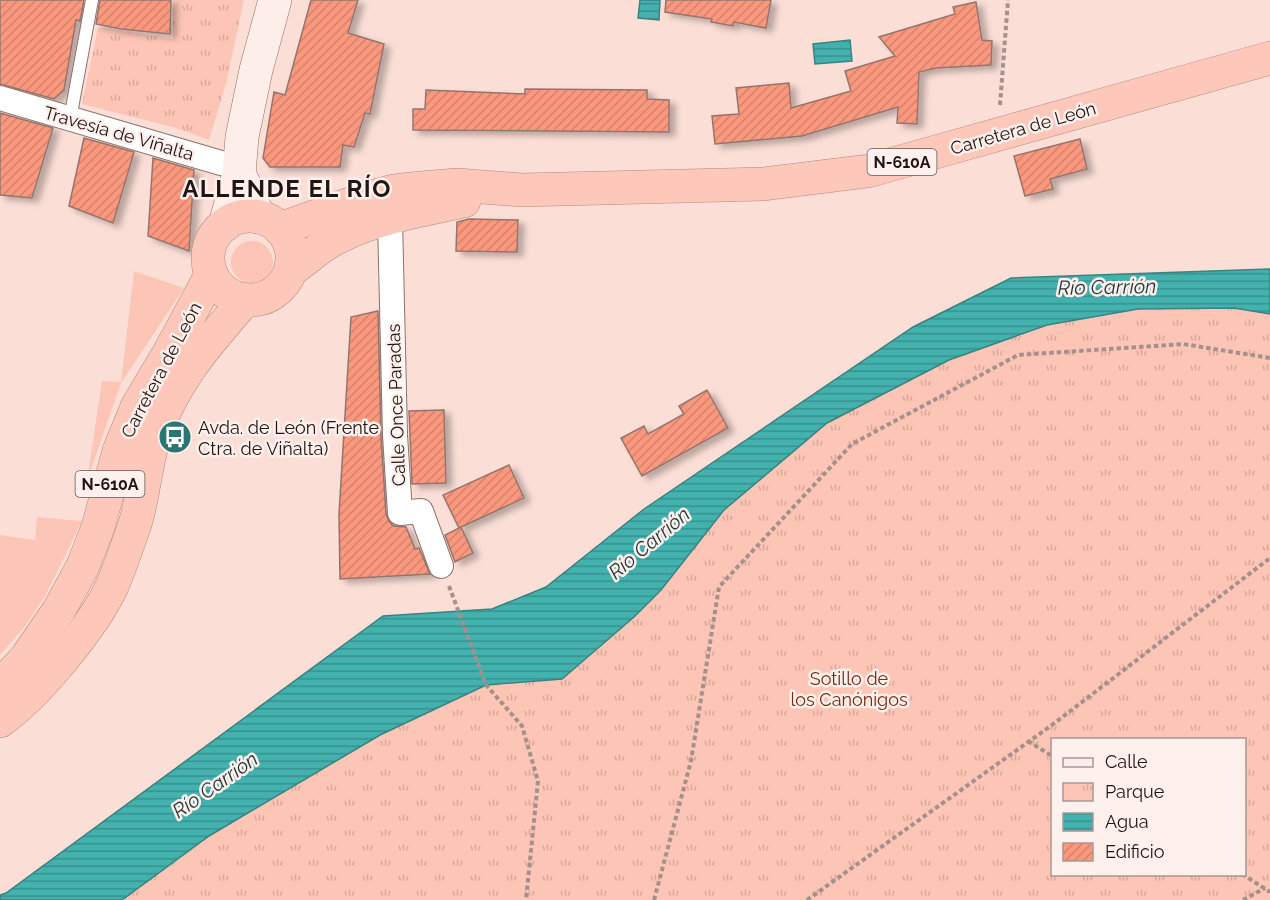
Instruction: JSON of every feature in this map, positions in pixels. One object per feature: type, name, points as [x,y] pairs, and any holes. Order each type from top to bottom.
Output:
[{"type":"highway","name":"Carretera de León","points":[[269,223],[394,191],[456,185],[522,189],[764,184],[868,171],[1270,58]]},
{"type":"highway","name":"Carretera de León","points":[[290,271],[325,245],[357,229],[424,210],[522,189]]},
{"type":"highway","name":"N-610A","points":[[225,225],[246,216],[269,223]]},
{"type":"highway","points":[[269,223],[291,248],[290,271]]},
{"type":"highway","points":[[225,225],[216,234],[211,245],[208,257],[212,275],[225,292],[245,300]]},
{"type":"highway","name":"N-610A","points":[[245,300],[260,299],[273,294],[284,284],[290,271]]},
{"type":"highway","name":"Carretera de León","points":[[0,686],[26,658],[59,610],[83,566],[98,527],[118,451],[136,407],[212,275]]},
{"type":"highway","name":"Carretera de León","points":[[0,721],[14,711],[62,660],[112,586],[135,522],[155,436],[176,388],[189,366],[245,300]]},
{"type":"main road","points":[[225,225],[239,170],[242,137],[253,81],[275,0]]},
{"type":"main road","points":[[239,170],[269,223]]},
{"type":"street","name":"Travesía de Viñalta","points":[[0,98],[239,170]]},
{"type":"street","name":"Calle Once Paradas","points":[[390,219],[395,435],[400,513],[421,510],[441,566]]},
{"type":"lane","points":[[70,119],[92,0]]},
{"type":"path","points":[[997,136],[1008,0]]},
{"type":"path","points":[[654,900],[691,761],[719,587],[852,444],[1018,355],[1183,344],[1270,358]]},
{"type":"path","points":[[807,900],[1028,741],[1270,558]]},
{"type":"path","points":[[441,566],[486,685],[522,726],[538,782],[526,900]]},
{"type":"path","points":[[1028,741],[1051,755]]},
{"type":"path","points":[[1245,876],[1270,892]]},
{"type":"path","points":[[1243,900],[1265,888]]},
{"type":"green space","points":[[173,0],[244,0],[226,84],[209,140],[176,128],[82,104],[98,27],[173,39]]},
{"type":"green space","points":[[252,241],[267,247],[273,262],[267,277],[252,283],[237,277],[231,262],[237,247]]},
{"type":"green space","points":[[134,271],[184,288],[121,383],[87,481],[102,381],[121,382]]},
{"type":"green space","name":"Sotillo de los Canónigos","points":[[1234,308],[1270,314],[1270,900],[122,900],[209,836],[380,735],[486,685],[562,679],[634,617],[661,590],[724,510],[827,423],[949,360],[1047,325],[1138,309]]},
{"type":"green space","points":[[37,517],[82,521],[45,596],[26,625],[0,655],[0,535],[35,540]]},
{"type":"water","points":[[640,0],[660,0],[659,20],[638,18]]},
{"type":"water","points":[[850,40],[852,61],[815,64],[813,44]]},
{"type":"water","name":"Río Carrión","points":[[1270,269],[1270,314],[1234,308],[1138,309],[1047,325],[949,360],[827,423],[724,510],[661,590],[634,617],[562,679],[486,685],[380,735],[209,836],[122,900],[0,900],[0,895],[6,893],[383,616],[492,609],[546,587],[644,509],[913,327],[1011,278]]},
{"type":"building","points":[[0,0],[84,0],[80,21],[76,20],[64,90],[54,99],[0,84]]},
{"type":"building","points":[[100,0],[171,0],[170,34],[96,24]]},
{"type":"building","points":[[311,0],[358,0],[348,33],[384,44],[370,114],[365,113],[354,147],[343,145],[340,167],[270,167],[263,158],[274,92],[285,95]]},
{"type":"building","points":[[666,0],[771,0],[766,28],[734,22],[733,26],[711,22],[712,19],[665,12]]},
{"type":"building","points":[[976,2],[982,40],[992,41],[991,65],[936,68],[919,72],[917,124],[897,123],[898,107],[802,136],[715,144],[712,116],[739,114],[736,88],[789,83],[791,108],[851,91],[845,71],[895,56],[879,37],[955,14],[953,7]]},
{"type":"building","points":[[525,89],[647,90],[647,99],[669,100],[669,132],[413,130],[413,109],[425,109],[426,90],[525,94]]},
{"type":"building","points":[[0,113],[53,128],[32,198],[0,195]]},
{"type":"building","points":[[84,138],[134,152],[113,223],[69,206]]},
{"type":"building","points":[[1080,139],[1087,169],[1050,179],[1053,189],[1025,196],[1014,156]]},
{"type":"building","points":[[153,158],[194,170],[189,251],[148,236]]},
{"type":"building","points":[[469,219],[518,220],[517,252],[456,251],[457,222]]},
{"type":"building","points":[[378,311],[381,436],[386,514],[393,526],[406,527],[415,549],[419,548],[430,574],[340,579],[339,514],[351,317]]},
{"type":"building","points":[[707,390],[728,428],[642,476],[621,438],[644,426],[648,434],[684,414],[679,406]]},
{"type":"building","points":[[444,410],[446,483],[412,484],[409,411]]},
{"type":"building","points":[[509,465],[524,498],[459,528],[443,495]]},
{"type":"building","points":[[461,527],[473,553],[455,562],[445,535]]},
{"type":"place","name":"Avda. de León (Frente Ctra. de Viñalta)","points":[[175,437]]},
{"type":"district","name":"ALLENDE EL RÍO","points":[[287,188]]}]
